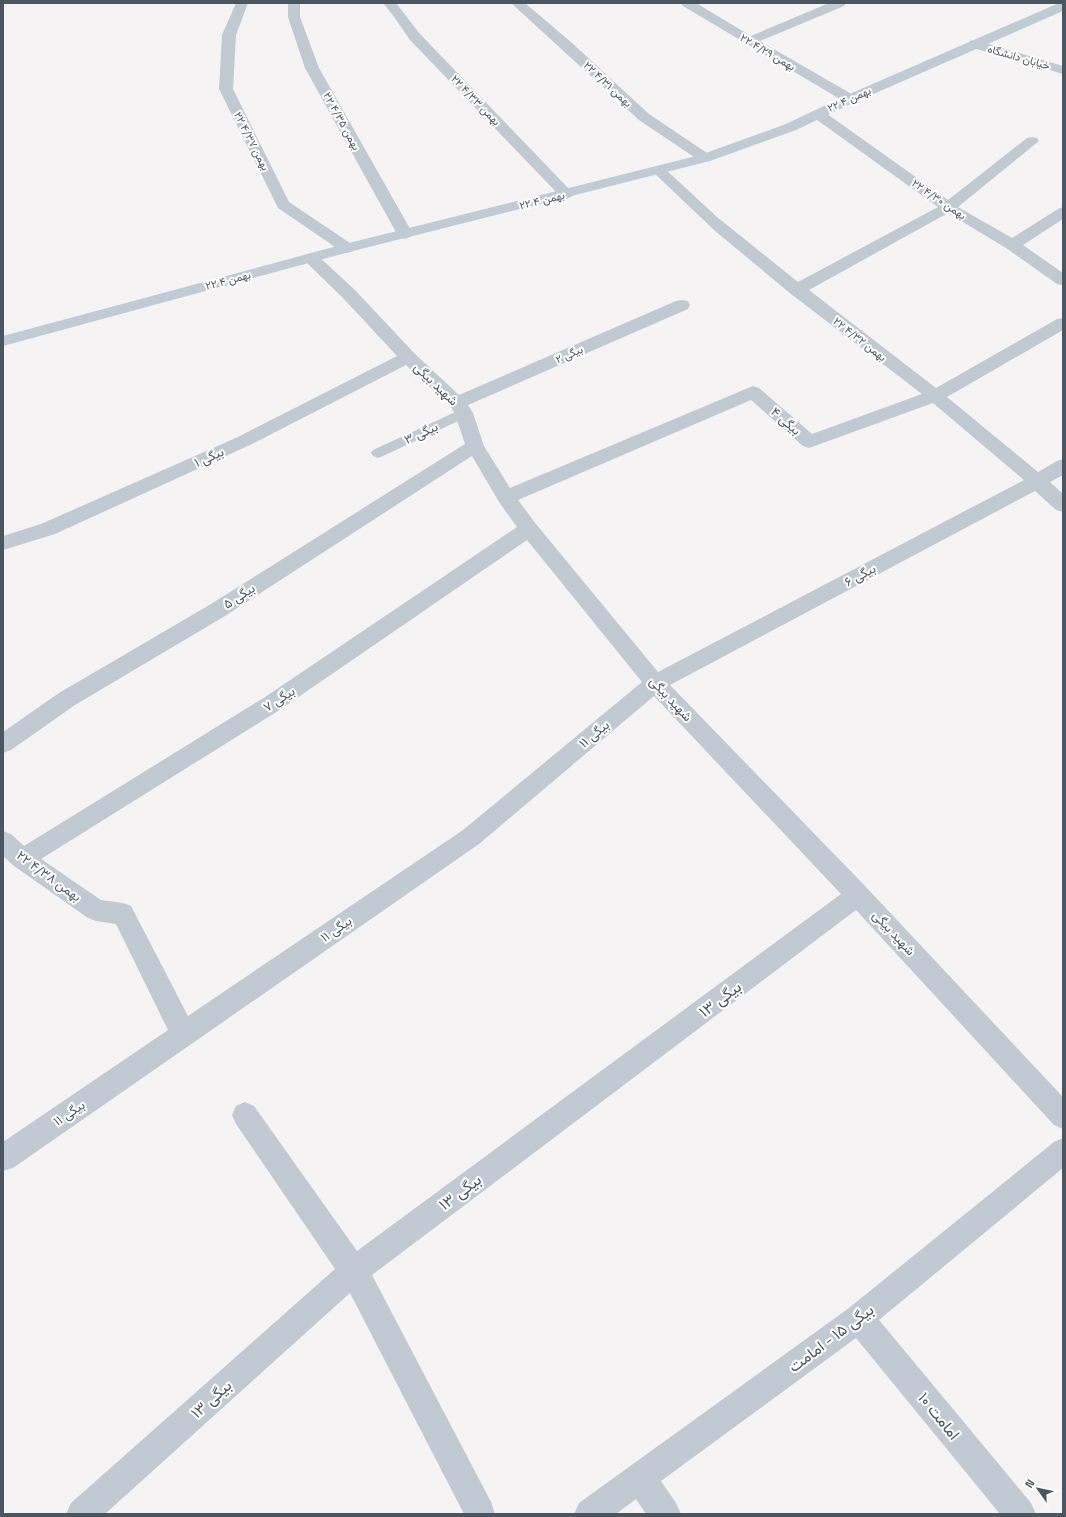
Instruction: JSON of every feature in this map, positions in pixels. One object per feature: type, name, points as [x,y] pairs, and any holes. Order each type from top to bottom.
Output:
[{"type":"street","name":"۲۲ بهمن ۴/۳۷","points":[[242,3],[229,35],[226,89],[283,205],[347,248]]},
{"type":"street","name":"۲۲ بهمن ۴/۳۵","points":[[294,3],[294,17],[312,68],[405,234]]},
{"type":"street","name":"۲۲ بهمن ۴/۳۳","points":[[389,3],[397,11],[415,37],[566,194]]},
{"type":"street","name":"۲۲ بهمن ۴/۳۱","points":[[517,3],[567,46],[644,117],[704,158]]},
{"type":"street","name":"۲۲ بهمن ۴/۲۹","points":[[687,3],[750,42],[850,99]]},
{"type":"street","points":[[750,42],[840,3]]},
{"type":"street","name":"۲۲ بهمن ۴","points":[[3,341],[347,248],[659,171],[704,158],[791,127],[850,99],[1063,6]]},
{"type":"street","name":"خیابان دانشگاه","points":[[975,44],[1063,70]]},
{"type":"street","name":"۲۲ بهمن ۴/۳۰","points":[[818,114],[948,207],[1012,245],[1063,280]]},
{"type":"street","points":[[797,290],[948,207],[1032,141]]},
{"type":"street","name":"۲۲ بهمن ۴/۳۲","points":[[659,171],[717,226],[797,290],[935,396],[1038,481],[1063,505]]},
{"type":"street","points":[[1012,245],[1063,212]]},
{"type":"street","name":"شهید بیگی","points":[[311,258],[349,294],[408,357],[460,408],[475,446],[506,497],[529,529],[655,683],[858,895],[1063,1116]]},
{"type":"street","name":"بیگی ۲","points":[[460,408],[682,305]]},
{"type":"street","name":"بیگی ۴","points":[[506,497],[753,392],[809,442],[935,396],[1063,323]]},
{"type":"street","name":"بیگی ۱","points":[[3,543],[48,529],[244,441],[408,357]]},
{"type":"street","name":"بیگی ۵","points":[[3,744],[67,699],[218,610],[475,446]]},
{"type":"street","name":"بیگی ۶","points":[[655,683],[1038,481],[1063,466]]},
{"type":"street","name":"بیگی ۷","points":[[22,859],[274,703],[529,529]]},
{"type":"street","name":"بیگی ۱۱","points":[[3,1158],[471,837],[655,683]]},
{"type":"street","name":"۲۲ بهمن ۴/۳۸","points":[[3,841],[22,859],[96,910],[123,914],[184,1034]]},
{"type":"street","name":"بیگی ۱۳","points":[[82,1514],[354,1271],[858,895]]},
{"type":"street","points":[[245,1115],[354,1271],[480,1513]]},
{"type":"street","name":"بیگی ۱۵ - امامت","points":[[590,1514],[859,1318],[1063,1151]]},
{"type":"street","name":"امامت ۱۰","points":[[859,1318],[1020,1514]]},
{"type":"street","points":[[640,1478],[665,1514]]},
{"type":"lane","name":"بیگی ۳","points":[[378,453],[460,408]]}]
